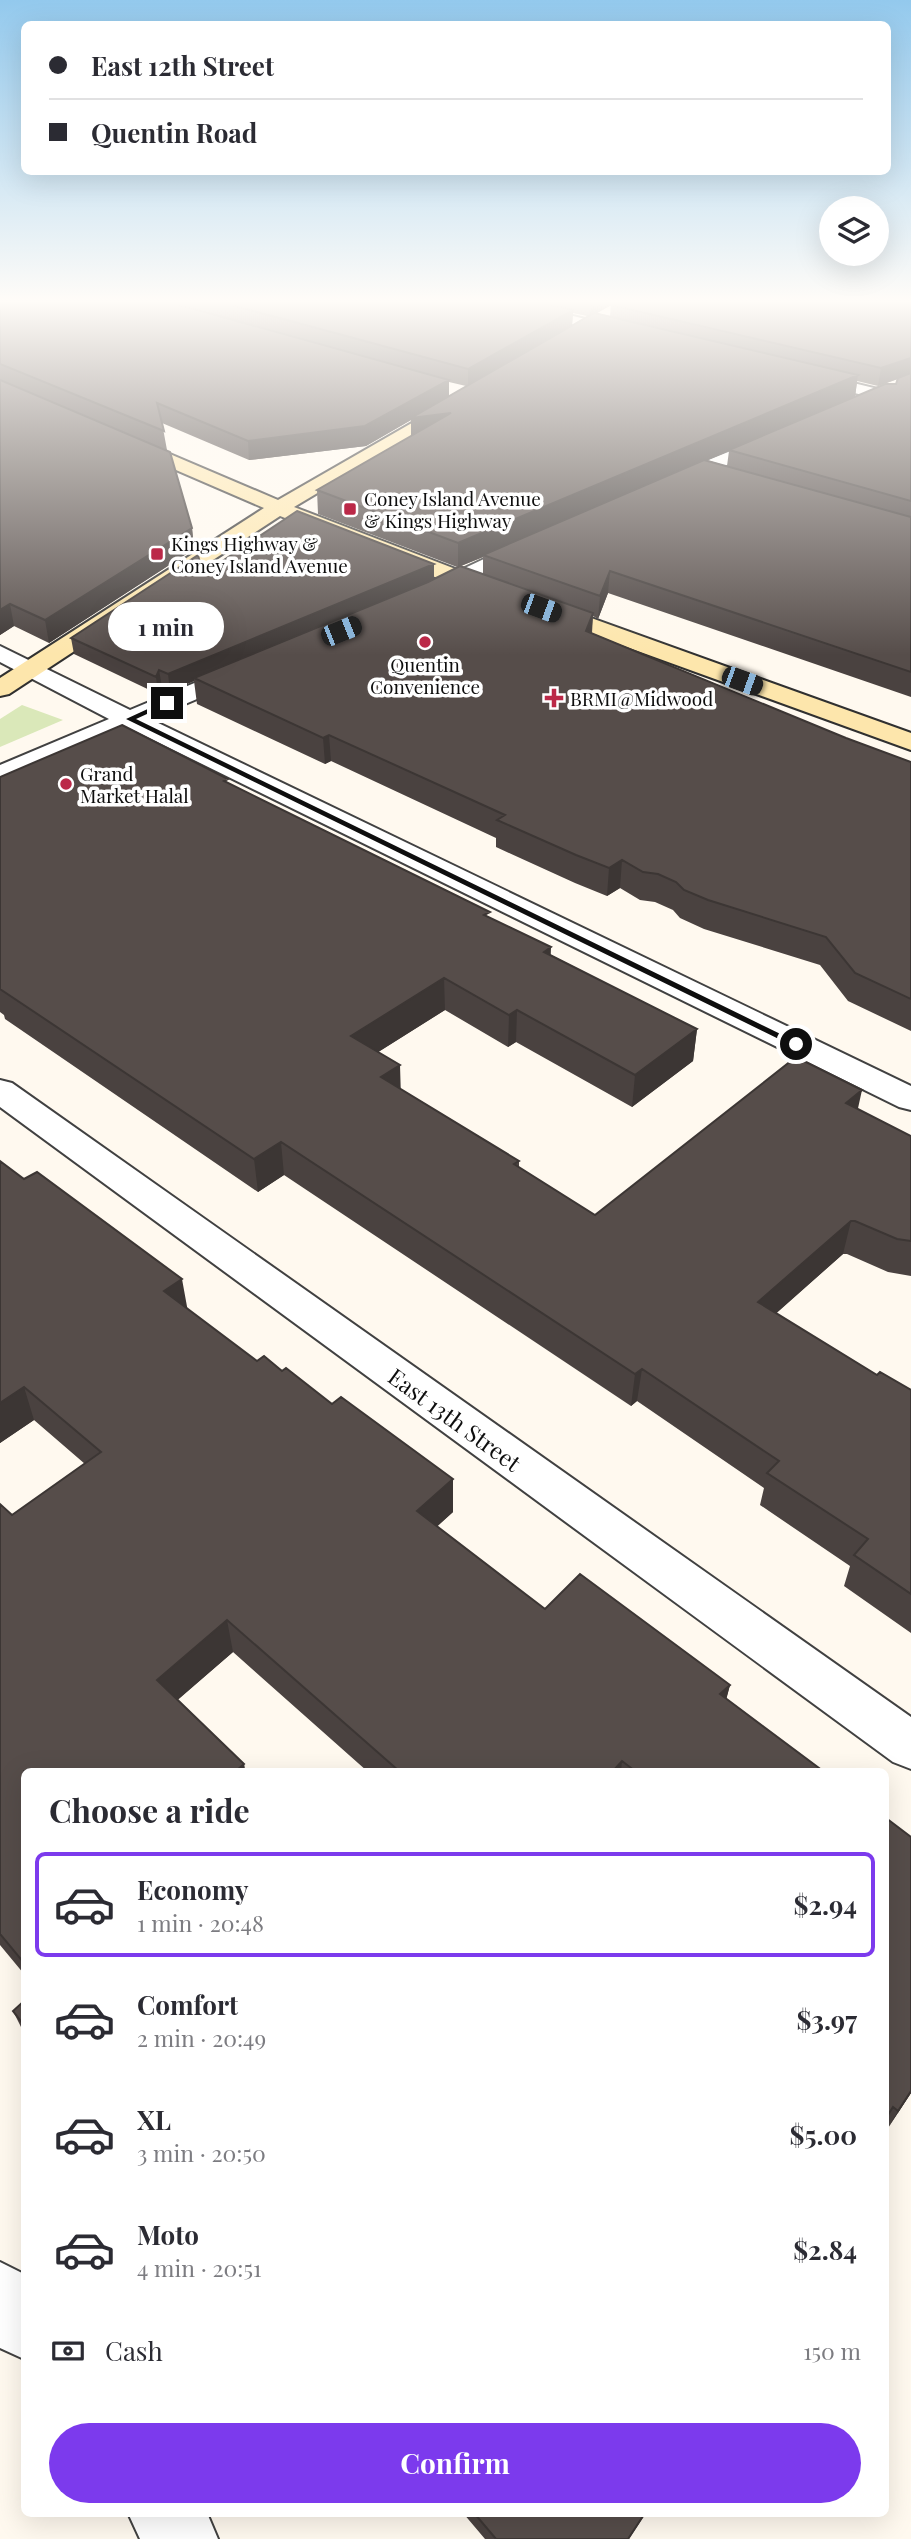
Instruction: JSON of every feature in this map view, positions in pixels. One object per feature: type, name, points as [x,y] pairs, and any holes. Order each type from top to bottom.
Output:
[{"type":"main road","points":[[0,689],[278,507],[429,418]]},
{"type":"main road","points":[[108,434],[278,507],[458,578],[911,742]]},
{"type":"street","points":[[648,492],[787,433]]},
{"type":"street","points":[[698,470],[734,481]]},
{"type":"street","points":[[410,602],[548,536]]},
{"type":"street","points":[[0,653],[130,719],[911,1099]]},
{"type":"street","points":[[0,774],[265,662]]},
{"type":"street","name":"East 13th Street","points":[[0,1091],[911,1746]]},
{"type":"street","points":[[0,2294],[21,2323]]},
{"type":"street","points":[[166,2517],[183,2539]]},
{"type":"green space","points":[[22,705],[63,720],[0,747],[0,719]]},
{"type":"building","points":[[0,418],[91,418],[170,452],[192,528],[45,620],[10,604],[0,610]]},
{"type":"building","points":[[133,418],[161,418],[164,431]]},
{"type":"building","points":[[194,418],[379,418],[365,426],[248,441]]},
{"type":"building","points":[[441,418],[754,418],[458,543],[317,490]]},
{"type":"building","points":[[803,418],[911,418],[911,501],[729,450]]},
{"type":"building","points":[[704,460],[911,517],[911,672],[610,571],[600,596],[483,555]]},
{"type":"building","points":[[297,511],[434,564],[168,674],[159,670],[156,677],[71,638],[198,555],[203,574]]},
{"type":"building","points":[[460,566],[593,613],[586,631],[911,762],[911,999],[855,973],[826,937],[708,900],[684,890],[676,882],[658,874],[643,872],[622,860],[609,868],[576,855],[497,820],[505,815],[329,735],[323,738],[194,678],[428,582]]},
{"type":"building","points":[[122,725],[228,779],[224,781],[490,912],[484,915],[551,947],[544,952],[697,1029],[635,1075],[517,1010],[509,1015],[444,978],[351,1036],[400,1065],[381,1077],[519,1161],[514,1164],[595,1215],[796,1057],[862,1090],[846,1103],[911,1136],[911,1241],[897,1239],[851,1221],[758,1302],[877,1375],[880,1372],[911,1390],[911,1594],[854,1555],[868,1539],[767,1473],[779,1461],[642,1369],[635,1374],[281,1142],[254,1159],[0,989],[0,777]]},
{"type":"building","points":[[0,1161],[24,1179],[37,1172],[182,1279],[164,1291],[257,1361],[264,1356],[282,1371],[286,1368],[332,1404],[341,1397],[453,1479],[417,1511],[545,1609],[580,1574],[730,1685],[720,1694],[819,1768],[631,1768],[622,1761],[616,1768],[396,1768],[227,1620],[157,1680],[244,1764],[239,1768],[21,1768],[21,1959],[0,1934],[0,1504],[12,1515],[101,1452],[24,1387],[0,1403]]},
{"type":"building","points":[[889,1820],[911,1837],[911,2091],[898,2111],[893,2107],[889,2113]]},
{"type":"building","points":[[21,2004],[21,2021],[13,2011]]},
{"type":"building","points":[[477,2517],[642,2517],[628,2539],[496,2539]]},
{"type":"place","name":"Coney Island Avenue & Kings Highway","points":[[350,509]]},
{"type":"place","name":"Kings Highway & Coney Island Avenue","points":[[157,554]]},
{"type":"place","name":"Quentin Convenience","points":[[425,642]]},
{"type":"place","name":"BRMI@Midwood","points":[[554,698]]},
{"type":"place","name":"Grand Market Halal","points":[[66,784]]},
{"type":"route","points":[[167,703],[130,719],[796,1044]]}]
